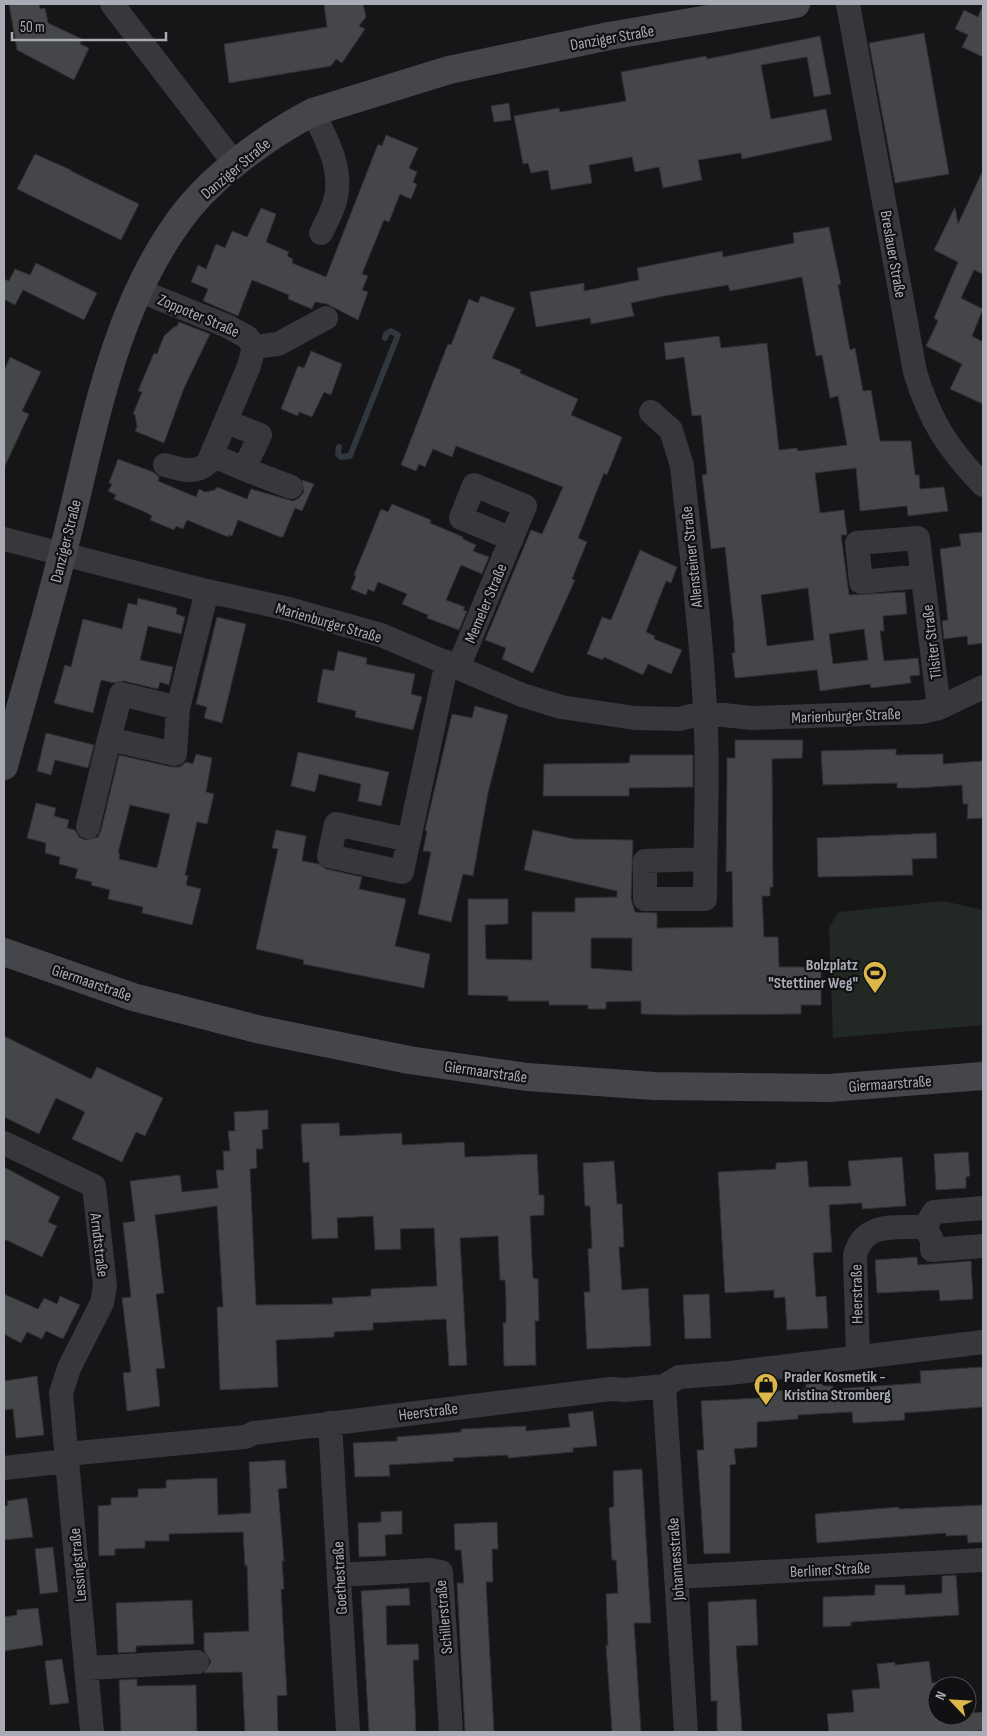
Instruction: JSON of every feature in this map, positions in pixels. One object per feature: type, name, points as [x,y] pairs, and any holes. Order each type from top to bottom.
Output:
[{"type":"street","points":[[112,4],[235,164]]},
{"type":"street","name":"Danziger Straße","points":[[4,766],[63,553],[110,366],[138,290],[162,246],[182,216],[235,164],[294,122],[313,112],[449,70],[609,36],[796,4]]},
{"type":"street","name":"Breslauer Straße","points":[[848,4],[915,372],[924,402],[941,432],[955,455],[983,485]]},
{"type":"street","points":[[313,112],[327,140],[338,172],[335,200],[321,233]]},
{"type":"street","name":"Zoppoter Straße","points":[[138,290],[227,326],[247,336],[254,347],[250,366],[212,455],[202,468],[186,471],[165,465]]},
{"type":"street","name":"Zoppoter Straße","points":[[254,347],[278,344],[326,318]]},
{"type":"street","name":"Allensteiner Straße","points":[[651,412],[671,430],[682,466],[699,635],[704,713]]},
{"type":"street","points":[[227,422],[260,435],[244,469]]},
{"type":"street","points":[[212,455],[291,487]]},
{"type":"street","name":"Marienburger Straße","points":[[4,539],[207,591],[289,609],[381,635],[522,695],[561,707],[635,718],[679,719],[704,713],[752,718],[892,714],[938,708],[983,687]]},
{"type":"street","name":"Memeler Straße","points":[[452,665],[512,539]]},
{"type":"street","name":"Tilsiter Straße","points":[[923,576],[938,708]]},
{"type":"street","points":[[109,739],[175,754],[178,708],[207,591]]},
{"type":"street","points":[[409,840],[452,665]]},
{"type":"street","points":[[88,827],[121,694],[178,708]]},
{"type":"street","points":[[704,713],[705,859]]},
{"type":"street","name":"Giermaarstraße","points":[[4,952],[133,997],[261,1030],[409,1060],[527,1077],[654,1086],[829,1088],[983,1076]]},
{"type":"street","name":"Arndtstraße","points":[[4,1143],[94,1186],[105,1286],[102,1302],[68,1368],[61,1393],[67,1457]]},
{"type":"street","points":[[983,1208],[934,1212],[925,1227],[932,1240],[932,1250],[983,1246]]},
{"type":"street","name":"Heerstraße","points":[[858,1357],[855,1255],[858,1243],[868,1232],[882,1229],[925,1227]]},
{"type":"street","name":"Heerstraße","points":[[4,1468],[67,1457],[245,1438],[254,1433],[330,1423],[611,1389],[625,1390],[664,1386],[679,1377],[730,1373],[983,1342]]},
{"type":"street","name":"Johannesstraße","points":[[664,1386],[686,1732]]},
{"type":"street","name":"Goethestraße","points":[[330,1423],[348,1732]]},
{"type":"street","name":"Lessingstraße","points":[[67,1457],[88,1668],[92,1732]]},
{"type":"street","name":"Berliner Straße","points":[[676,1577],[983,1560]]},
{"type":"street","name":"Schillerstraße","points":[[339,1575],[431,1570],[441,1572],[451,1732]]},
{"type":"street","points":[[88,1668],[197,1662]]},
{"type":"shaded area","points":[[944,901],[983,910],[983,1025],[833,1038],[829,927],[839,912]]},
{"type":"building","points":[[9,4],[39,4],[40,9],[45,8],[48,23],[82,39],[80,44],[89,48],[74,80],[17,50]]},
{"type":"building","points":[[324,4],[363,4],[366,17],[359,26],[365,29],[342,63],[336,59],[331,66],[229,83],[224,44],[327,27]]},
{"type":"building","points":[[983,5],[983,57],[962,47],[968,35],[955,29],[964,10],[978,17]]},
{"type":"building","points":[[924,33],[949,174],[895,183],[869,43]]},
{"type":"building","points":[[820,36],[831,94],[814,97],[807,57],[761,65],[771,119],[826,109],[832,140],[742,159],[741,153],[698,160],[702,180],[663,188],[659,167],[635,172],[632,157],[589,165],[592,183],[551,190],[548,170],[531,173],[528,163],[523,164],[514,116],[559,108],[560,112],[626,101],[621,72],[706,56],[707,59]]},
{"type":"building","points":[[509,103],[511,120],[494,122],[491,106]]},
{"type":"building","points":[[386,135],[418,148],[409,168],[417,172],[413,182],[417,184],[411,199],[400,194],[389,222],[384,220],[362,274],[368,276],[362,290],[368,292],[358,320],[327,304],[315,302],[312,309],[288,299],[289,295],[252,280],[238,316],[203,301],[208,289],[191,282],[198,265],[206,269],[216,244],[225,248],[232,231],[247,237],[261,208],[276,214],[266,242],[289,252],[287,256],[293,259],[292,263],[326,277],[378,144],[382,146]]},
{"type":"building","points":[[35,154],[139,204],[121,240],[17,189]]},
{"type":"building","points":[[983,170],[983,274],[974,270],[961,298],[983,309],[972,336],[983,342],[983,404],[950,389],[962,364],[926,346],[938,321],[934,318],[958,262],[934,250],[955,207],[958,224]]},
{"type":"building","points":[[829,227],[841,284],[838,285],[850,350],[855,348],[863,391],[871,390],[880,441],[911,441],[915,475],[919,475],[920,489],[944,487],[948,511],[908,516],[907,506],[860,511],[856,468],[815,473],[820,513],[844,510],[847,535],[841,535],[849,595],[905,592],[907,614],[883,616],[884,631],[880,631],[884,661],[918,658],[920,675],[910,676],[911,683],[871,688],[870,684],[820,691],[817,670],[735,678],[732,653],[735,653],[733,621],[725,547],[711,549],[702,475],[707,474],[701,415],[692,416],[684,357],[666,360],[664,343],[719,336],[721,348],[767,343],[779,450],[797,448],[798,451],[847,445],[838,396],[830,398],[822,355],[816,356],[802,277],[730,291],[728,285],[631,303],[634,316],[591,324],[590,318],[536,327],[530,292],[584,283],[584,291],[639,280],[637,268],[722,251],[723,257],[794,243],[793,233]],"holes":[[[808,588],[814,640],[767,646],[761,595]],[[864,629],[868,660],[833,664],[829,634]]]},
{"type":"building","points":[[36,263],[97,293],[84,320],[23,290],[15,305],[4,299],[4,279],[9,281],[15,269],[30,275]]},
{"type":"building","points":[[481,296],[515,308],[492,358],[521,370],[520,373],[578,399],[571,415],[622,437],[607,475],[604,473],[578,538],[587,542],[572,579],[575,580],[533,673],[502,659],[506,648],[485,640],[531,530],[542,534],[563,487],[456,446],[452,457],[433,449],[425,467],[419,464],[416,471],[401,465],[448,344],[451,345],[469,299],[478,303]]},
{"type":"building","points":[[179,322],[210,334],[184,388],[164,443],[135,431],[137,427],[135,415],[133,414],[142,392],[138,391],[154,353],[157,354],[164,336],[177,326]]},
{"type":"building","points":[[311,351],[342,364],[331,395],[324,392],[312,417],[299,412],[298,416],[281,409],[298,366],[304,368]]},
{"type":"building","points":[[10,357],[41,372],[22,411],[29,414],[4,468],[4,371]]},
{"type":"building","points":[[118,459],[153,472],[159,477],[158,481],[196,497],[199,489],[205,492],[215,490],[217,487],[247,499],[251,489],[293,501],[304,492],[302,480],[314,484],[302,511],[295,508],[283,537],[238,520],[232,536],[229,535],[228,537],[187,520],[183,529],[176,526],[174,530],[150,520],[152,516],[145,512],[114,499],[116,495],[108,491],[112,484],[109,483]]},
{"type":"building","points":[[392,504],[431,520],[430,523],[463,537],[463,539],[476,545],[473,551],[489,557],[482,574],[461,565],[446,600],[465,607],[463,610],[467,611],[459,630],[427,618],[428,615],[402,604],[407,594],[378,582],[374,592],[368,589],[366,595],[351,589],[356,576],[354,575],[381,509],[388,512]]},
{"type":"building","points":[[983,532],[983,643],[968,645],[967,636],[944,639],[942,621],[948,620],[940,549],[961,546],[959,534]]},
{"type":"building","points":[[640,550],[677,567],[671,583],[666,581],[646,632],[655,636],[654,639],[682,650],[671,674],[648,664],[643,675],[604,657],[603,660],[587,654],[602,617],[611,620]]},
{"type":"building","points":[[138,598],[177,608],[176,614],[185,617],[181,634],[148,626],[140,660],[173,667],[169,685],[160,682],[158,689],[124,681],[114,683],[101,680],[93,713],[54,703],[65,665],[71,667],[83,619],[122,629],[128,603],[137,605]]},
{"type":"building","points":[[217,617],[246,624],[222,723],[204,718],[207,707],[196,704]]},
{"type":"building","points":[[338,651],[367,658],[366,664],[415,674],[411,694],[422,697],[413,730],[355,717],[356,711],[317,702],[323,669],[334,671]]},
{"type":"building","points":[[475,706],[508,715],[488,793],[473,876],[463,874],[451,922],[418,914],[431,852],[423,851],[427,831],[425,830],[452,714],[472,718]]},
{"type":"building","points":[[46,733],[94,745],[88,768],[55,760],[51,775],[37,771]]},
{"type":"building","points":[[735,740],[803,740],[802,758],[772,759],[773,887],[770,887],[770,896],[762,896],[764,937],[778,937],[779,967],[821,967],[821,1005],[801,1005],[801,1014],[676,1015],[641,1014],[641,1001],[606,1002],[606,1009],[588,1009],[588,1005],[549,1005],[549,1001],[508,1001],[508,996],[468,995],[468,899],[508,899],[508,924],[485,925],[486,959],[532,960],[532,912],[575,912],[575,898],[617,897],[617,891],[524,870],[533,830],[574,839],[633,840],[631,899],[635,912],[657,913],[657,928],[733,927],[732,871],[726,872],[727,758],[735,758]],"holes":[[[591,938],[632,938],[632,971],[591,968]]]},
{"type":"building","points":[[896,749],[896,755],[943,754],[943,764],[983,761],[983,818],[967,819],[968,804],[963,804],[962,785],[897,788],[897,783],[823,785],[821,751]]},
{"type":"building","points":[[298,752],[389,772],[381,806],[358,801],[361,784],[319,774],[315,792],[291,786]]},
{"type":"building","points":[[196,754],[212,758],[206,792],[214,794],[207,824],[197,822],[185,875],[188,876],[186,885],[201,889],[192,925],[142,913],[143,907],[108,899],[110,890],[91,885],[92,882],[75,878],[78,869],[59,864],[60,857],[45,853],[46,843],[27,838],[36,803],[56,808],[54,816],[69,820],[67,828],[75,830],[79,837],[85,840],[98,837],[119,755],[172,767],[180,767],[186,762],[193,764]],"holes":[[[130,805],[170,814],[157,868],[119,859],[120,853],[118,853]]]},
{"type":"building","points":[[630,755],[693,755],[693,787],[629,788],[629,796],[543,796],[544,764],[629,763]]},
{"type":"building","points":[[276,830],[306,836],[302,861],[319,864],[326,869],[362,877],[359,889],[406,899],[395,946],[430,954],[424,988],[303,964],[304,960],[256,949],[278,849],[272,848]]},
{"type":"building","points":[[936,833],[937,858],[912,859],[913,875],[818,877],[817,838]]},
{"type":"building","points":[[4,1036],[91,1079],[97,1067],[163,1098],[145,1136],[136,1132],[122,1162],[72,1139],[85,1112],[56,1098],[39,1134],[4,1117]]},
{"type":"building","points":[[268,1110],[268,1129],[262,1130],[263,1149],[256,1149],[257,1168],[250,1169],[256,1305],[333,1304],[332,1298],[371,1296],[371,1289],[437,1286],[434,1228],[400,1229],[401,1249],[375,1250],[373,1216],[337,1218],[338,1238],[312,1239],[309,1162],[303,1163],[301,1124],[339,1123],[340,1136],[402,1133],[402,1145],[464,1142],[465,1157],[537,1154],[539,1195],[544,1195],[544,1215],[530,1216],[533,1278],[538,1279],[539,1321],[535,1321],[536,1365],[504,1366],[505,1280],[500,1280],[498,1236],[460,1238],[467,1365],[449,1366],[446,1319],[373,1323],[373,1330],[334,1332],[334,1337],[276,1340],[278,1387],[220,1390],[217,1307],[223,1307],[217,1206],[155,1215],[164,1293],[156,1294],[165,1368],[156,1369],[160,1406],[127,1411],[123,1373],[131,1372],[122,1298],[131,1297],[123,1223],[135,1221],[130,1181],[180,1175],[182,1192],[218,1188],[216,1170],[224,1170],[223,1151],[230,1151],[228,1131],[235,1131],[234,1112]]},
{"type":"building","points":[[968,1152],[970,1176],[966,1177],[966,1188],[936,1190],[934,1154]]},
{"type":"building","points":[[902,1157],[906,1206],[862,1209],[862,1203],[829,1205],[832,1252],[813,1253],[816,1297],[826,1296],[828,1328],[787,1330],[785,1297],[774,1298],[774,1290],[725,1293],[718,1172],[776,1169],[776,1163],[807,1161],[809,1187],[851,1186],[848,1161]]},
{"type":"building","points":[[614,1161],[617,1204],[622,1204],[624,1247],[619,1247],[622,1290],[648,1288],[651,1346],[587,1349],[584,1292],[590,1292],[588,1249],[592,1248],[590,1206],[585,1206],[583,1163]]},
{"type":"building","points":[[4,1167],[60,1197],[48,1222],[57,1226],[42,1257],[4,1239]]},
{"type":"building","points":[[917,1257],[918,1265],[971,1261],[973,1299],[940,1301],[939,1290],[877,1293],[875,1260]]},
{"type":"building","points":[[4,1294],[38,1309],[44,1298],[57,1304],[60,1296],[80,1305],[63,1339],[46,1331],[42,1339],[27,1332],[21,1343],[4,1334]]},
{"type":"building","points":[[709,1294],[711,1338],[685,1339],[683,1295]]},
{"type":"building","points":[[983,1367],[983,1407],[904,1413],[905,1420],[853,1423],[852,1412],[798,1415],[798,1419],[757,1422],[757,1447],[734,1449],[736,1464],[730,1465],[730,1553],[704,1554],[697,1450],[704,1450],[701,1401],[760,1398],[760,1392],[806,1389],[806,1384],[820,1383],[824,1386],[833,1386],[833,1389],[921,1383],[920,1371]]},
{"type":"building","points":[[37,1376],[44,1435],[16,1438],[13,1409],[4,1410],[4,1381]]},
{"type":"building","points":[[593,1411],[597,1446],[573,1448],[573,1452],[508,1458],[508,1455],[453,1458],[454,1461],[389,1465],[390,1476],[355,1477],[353,1443],[397,1441],[397,1437],[461,1432],[461,1429],[526,1426],[526,1431],[570,1427],[568,1414]]},
{"type":"building","points":[[285,1460],[287,1488],[278,1489],[284,1561],[282,1561],[284,1589],[281,1589],[287,1695],[277,1696],[278,1732],[245,1732],[242,1672],[204,1673],[211,1662],[204,1650],[204,1633],[249,1631],[247,1565],[245,1566],[243,1532],[169,1534],[169,1541],[145,1541],[145,1548],[115,1549],[115,1555],[99,1556],[98,1506],[111,1505],[111,1498],[138,1497],[138,1489],[166,1488],[166,1480],[217,1478],[218,1515],[251,1513],[249,1462]]},
{"type":"building","points":[[642,1469],[651,1623],[634,1623],[641,1732],[612,1732],[606,1645],[608,1645],[606,1594],[618,1593],[616,1560],[612,1560],[609,1508],[614,1506],[613,1471]]},
{"type":"building","points":[[27,1498],[33,1537],[4,1540],[4,1506],[8,1505],[7,1501]]},
{"type":"building","points":[[983,1505],[983,1542],[968,1543],[967,1535],[946,1536],[946,1533],[817,1543],[815,1514],[899,1507],[899,1509]]},
{"type":"building","points":[[402,1511],[402,1534],[385,1535],[386,1556],[359,1557],[358,1523],[381,1522],[381,1512]]},
{"type":"building","points":[[497,1522],[498,1549],[492,1549],[493,1582],[486,1582],[494,1732],[465,1732],[457,1583],[464,1583],[461,1550],[455,1550],[454,1524]]},
{"type":"building","points":[[53,1547],[58,1592],[40,1594],[35,1549]]},
{"type":"building","points":[[956,1575],[959,1615],[851,1622],[851,1626],[823,1627],[823,1597],[875,1595],[875,1585],[905,1585],[905,1595],[942,1593],[942,1576]]},
{"type":"building","points":[[409,1588],[410,1605],[386,1606],[387,1645],[418,1644],[419,1660],[413,1660],[416,1732],[369,1732],[361,1591]]},
{"type":"building","points":[[756,1599],[758,1645],[736,1646],[742,1732],[717,1732],[717,1701],[711,1701],[708,1602]]},
{"type":"building","points":[[192,1600],[194,1644],[136,1646],[136,1652],[118,1653],[116,1603]]},
{"type":"building","points":[[38,1608],[43,1645],[4,1651],[4,1617],[17,1615],[17,1610]]},
{"type":"building","points":[[62,1659],[69,1703],[50,1705],[45,1661]]},
{"type":"building","points":[[929,1661],[931,1676],[927,1676],[927,1726],[977,1726],[977,1712],[983,1712],[983,1730],[971,1732],[829,1732],[827,1714],[854,1712],[852,1690],[880,1688],[877,1664],[895,1662],[895,1665]]},
{"type":"building","points":[[137,1679],[137,1686],[196,1685],[197,1732],[121,1732],[119,1680]]},
{"type":"waterway","points":[[339,447],[338,454],[341,457],[350,456],[398,335],[391,331],[386,334],[385,338]]},
{"type":"place","name":"Bolzplatz \"Stettiner Weg\"","points":[[875,994]]},
{"type":"place","name":"Prader Kosmetik - Kristina Stromberg","points":[[766,1406]]}]
